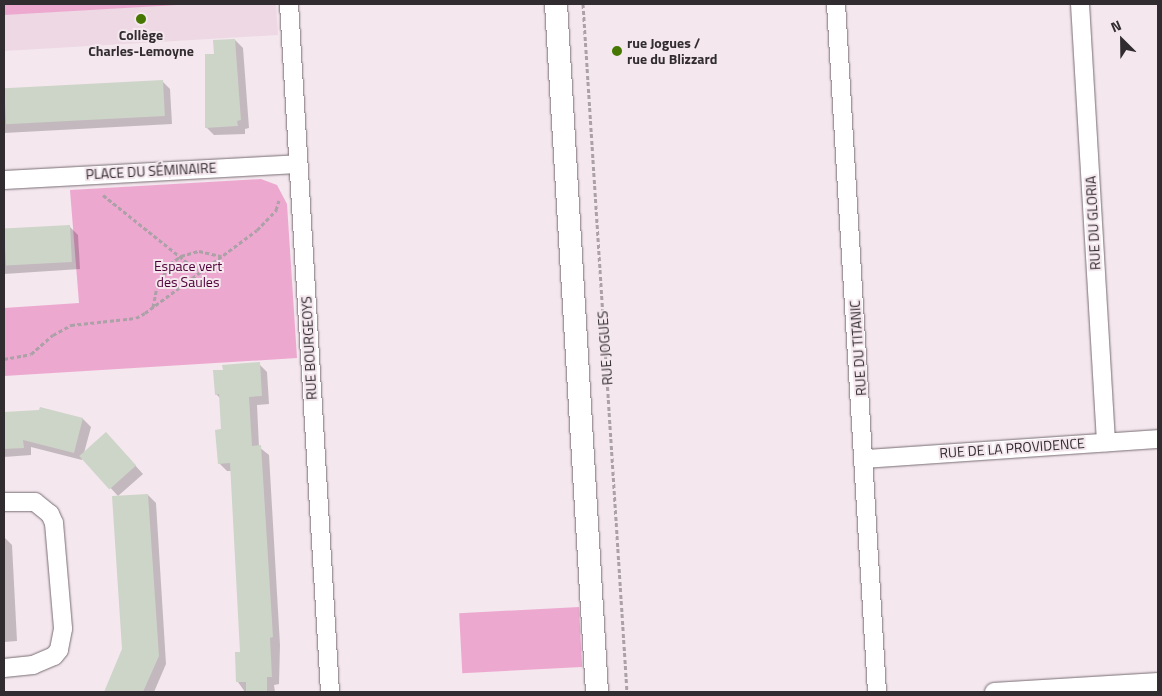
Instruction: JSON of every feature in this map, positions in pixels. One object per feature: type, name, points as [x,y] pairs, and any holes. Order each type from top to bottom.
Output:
[{"type":"street","name":"RUE BOURGEOYS","points":[[289,4],[330,692]]},
{"type":"street","name":"RUE JOGUES","points":[[556,4],[597,692]]},
{"type":"street","name":"RUE DU TITANIC","points":[[836,4],[865,459],[877,692]]},
{"type":"street","name":"RUE DU GLORIA","points":[[1080,4],[1106,442]]},
{"type":"street","name":"PLACE DU SÉMINAIRE","points":[[4,180],[298,164]]},
{"type":"street","name":"RUE DE LA PROVIDENCE","points":[[865,459],[1158,439]]},
{"type":"street","points":[[4,502],[35,502],[46,510],[54,523],[63,630],[59,650],[54,656],[33,665],[4,668]]},
{"type":"street","points":[[994,692],[1158,682]]},
{"type":"path","name":"RUE JOGUES","points":[[583,4],[627,692]]},
{"type":"path","points":[[95,188],[200,272]]},
{"type":"path","points":[[4,359],[31,354],[53,335],[71,325],[136,318],[200,272],[271,216],[279,198]]},
{"type":"path","points":[[153,307],[162,274],[181,256],[199,252],[221,256]]},
{"type":"shaded area","name":"Collège Charles-Lemoyne","points":[[4,4],[276,4],[278,35],[4,51]]},
{"type":"green space","points":[[4,4],[194,4],[4,15]]},
{"type":"green space","name":"Espace vert des Saules","points":[[261,179],[277,185],[287,204],[297,358],[4,376],[4,308],[79,303],[70,190]]},
{"type":"green space","points":[[579,607],[582,667],[462,673],[459,613]]},
{"type":"building","points":[[235,39],[241,120],[237,121],[238,126],[205,128],[205,54],[214,54],[213,40]]},
{"type":"building","points":[[163,80],[165,116],[6,124],[4,88]]},
{"type":"building","points":[[70,225],[72,262],[6,265],[4,228]]},
{"type":"building","points":[[260,362],[262,396],[249,397],[252,446],[261,445],[273,637],[270,638],[272,677],[267,677],[267,692],[246,692],[246,682],[236,682],[235,652],[240,652],[230,463],[218,464],[215,430],[221,429],[219,394],[215,395],[213,370],[223,370],[222,365]]},
{"type":"building","points":[[40,407],[83,418],[74,453],[23,440],[24,448],[4,449],[4,412],[39,410]]},
{"type":"building","points":[[106,432],[136,465],[109,490],[79,456]]},
{"type":"building","points":[[148,494],[159,656],[143,692],[104,692],[122,649],[112,496]]},
{"type":"place","name":"Collège Charles-Lemoyne","points":[[141,19]]},
{"type":"place","name":"rue Jogues / rue du Blizzard","points":[[617,51]]}]
